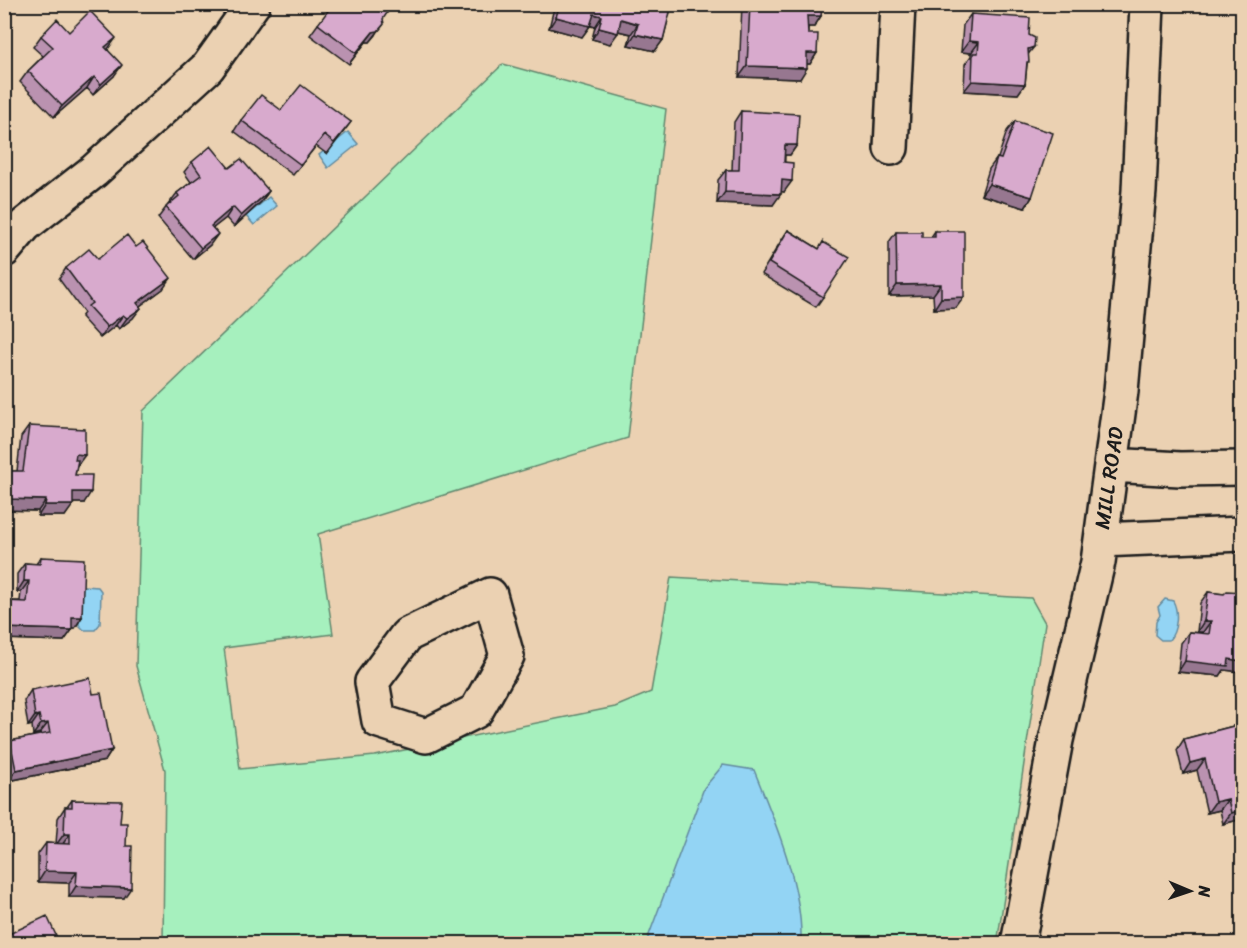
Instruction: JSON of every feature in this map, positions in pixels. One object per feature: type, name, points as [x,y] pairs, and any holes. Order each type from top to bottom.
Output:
[{"type":"street","points":[[4,250],[25,225],[94,171],[208,67],[253,4]]},
{"type":"street","points":[[891,148],[898,4]]},
{"type":"street","name":"MILL ROAD","points":[[1018,944],[1056,740],[1101,540],[1121,391],[1138,191],[1147,4]]},
{"type":"street","points":[[1111,465],[1180,469],[1242,468]]},
{"type":"street","points":[[1101,540],[1242,534]]},
{"type":"street","points":[[490,595],[507,656],[476,711],[426,735],[379,721],[372,682],[406,636],[490,595]]},
{"type":"green space","points":[[503,64],[666,109],[628,438],[318,534],[333,634],[224,648],[240,769],[375,756],[615,707],[651,692],[671,577],[1031,598],[1045,623],[997,944],[163,943],[165,770],[136,666],[143,411]]},
{"type":"water","points":[[348,132],[358,144],[328,168],[319,155]]},
{"type":"water","points":[[269,197],[277,206],[254,225],[246,216]]},
{"type":"water","points":[[84,586],[98,587],[101,591],[100,624],[95,630],[84,630],[79,625],[79,595]]},
{"type":"water","points":[[1165,599],[1173,601],[1176,610],[1175,627],[1169,640],[1161,640],[1155,635],[1156,622],[1160,615],[1158,607]]},
{"type":"water","points":[[723,765],[754,770],[779,833],[793,878],[801,943],[646,943],[704,788]]},
{"type":"building","points":[[333,4],[393,4],[383,19],[384,24],[378,31],[373,32],[356,53],[318,24]]},
{"type":"building","points":[[560,4],[672,4],[663,40],[635,34],[638,24],[621,19],[618,33],[599,28],[602,16],[594,14],[590,26],[556,17]]},
{"type":"building","points":[[750,4],[822,4],[821,16],[807,16],[808,34],[818,34],[817,53],[807,53],[807,68],[747,66]]},
{"type":"building","points":[[90,11],[116,38],[105,47],[122,65],[101,84],[94,77],[62,106],[28,71],[53,47],[41,36],[57,19],[69,32]]},
{"type":"building","points":[[971,14],[1030,18],[1029,35],[1035,38],[1034,47],[1028,49],[1029,62],[1027,62],[1025,84],[972,81],[973,53],[978,53],[979,42],[969,41]]},
{"type":"building","points":[[301,85],[351,122],[334,143],[324,135],[301,165],[241,120],[261,95],[281,110]]},
{"type":"building","points":[[741,111],[799,114],[797,145],[785,145],[784,162],[793,163],[792,181],[782,180],[781,194],[725,192],[726,170],[739,170]]},
{"type":"building","points":[[1015,121],[1053,133],[1032,197],[989,184],[997,158],[1001,159]]},
{"type":"building","points":[[211,146],[229,168],[241,159],[269,191],[241,216],[233,207],[211,226],[218,234],[201,248],[166,207],[179,196],[177,193],[201,175],[192,162]]},
{"type":"building","points":[[788,230],[819,249],[823,242],[849,257],[823,297],[769,263]]},
{"type":"building","points":[[935,231],[964,231],[964,297],[941,298],[941,284],[897,285],[896,232],[922,232],[922,237],[935,237]]},
{"type":"building","points":[[127,235],[136,247],[143,242],[171,278],[137,303],[141,308],[127,318],[123,315],[107,327],[88,306],[92,303],[66,268],[89,249],[98,259]]},
{"type":"building","points":[[29,426],[85,429],[85,455],[76,454],[75,460],[78,460],[75,475],[92,475],[91,492],[73,492],[73,505],[45,505],[46,500],[6,499],[7,471],[23,471]]},
{"type":"building","points":[[41,557],[84,559],[82,617],[72,617],[72,630],[4,628],[4,601],[27,602],[29,581],[24,581],[25,563],[40,564]]},
{"type":"building","points":[[1227,591],[1242,592],[1242,661],[1229,659],[1228,666],[1185,661],[1189,632],[1209,634],[1211,621],[1204,621],[1208,592],[1224,594]]},
{"type":"building","points":[[90,678],[93,694],[101,693],[112,750],[16,770],[10,741],[50,733],[48,723],[41,724],[39,715],[35,716],[31,690]]},
{"type":"building","points":[[1241,724],[1242,810],[1231,813],[1228,799],[1215,802],[1205,759],[1190,763],[1184,739]]},
{"type":"building","points":[[72,800],[122,801],[120,823],[127,823],[126,846],[132,846],[131,888],[76,886],[77,872],[45,871],[46,843],[70,844],[70,834],[64,834],[65,807],[72,807]]},
{"type":"building","points":[[47,916],[60,944],[4,944],[4,928],[7,935]]}]
